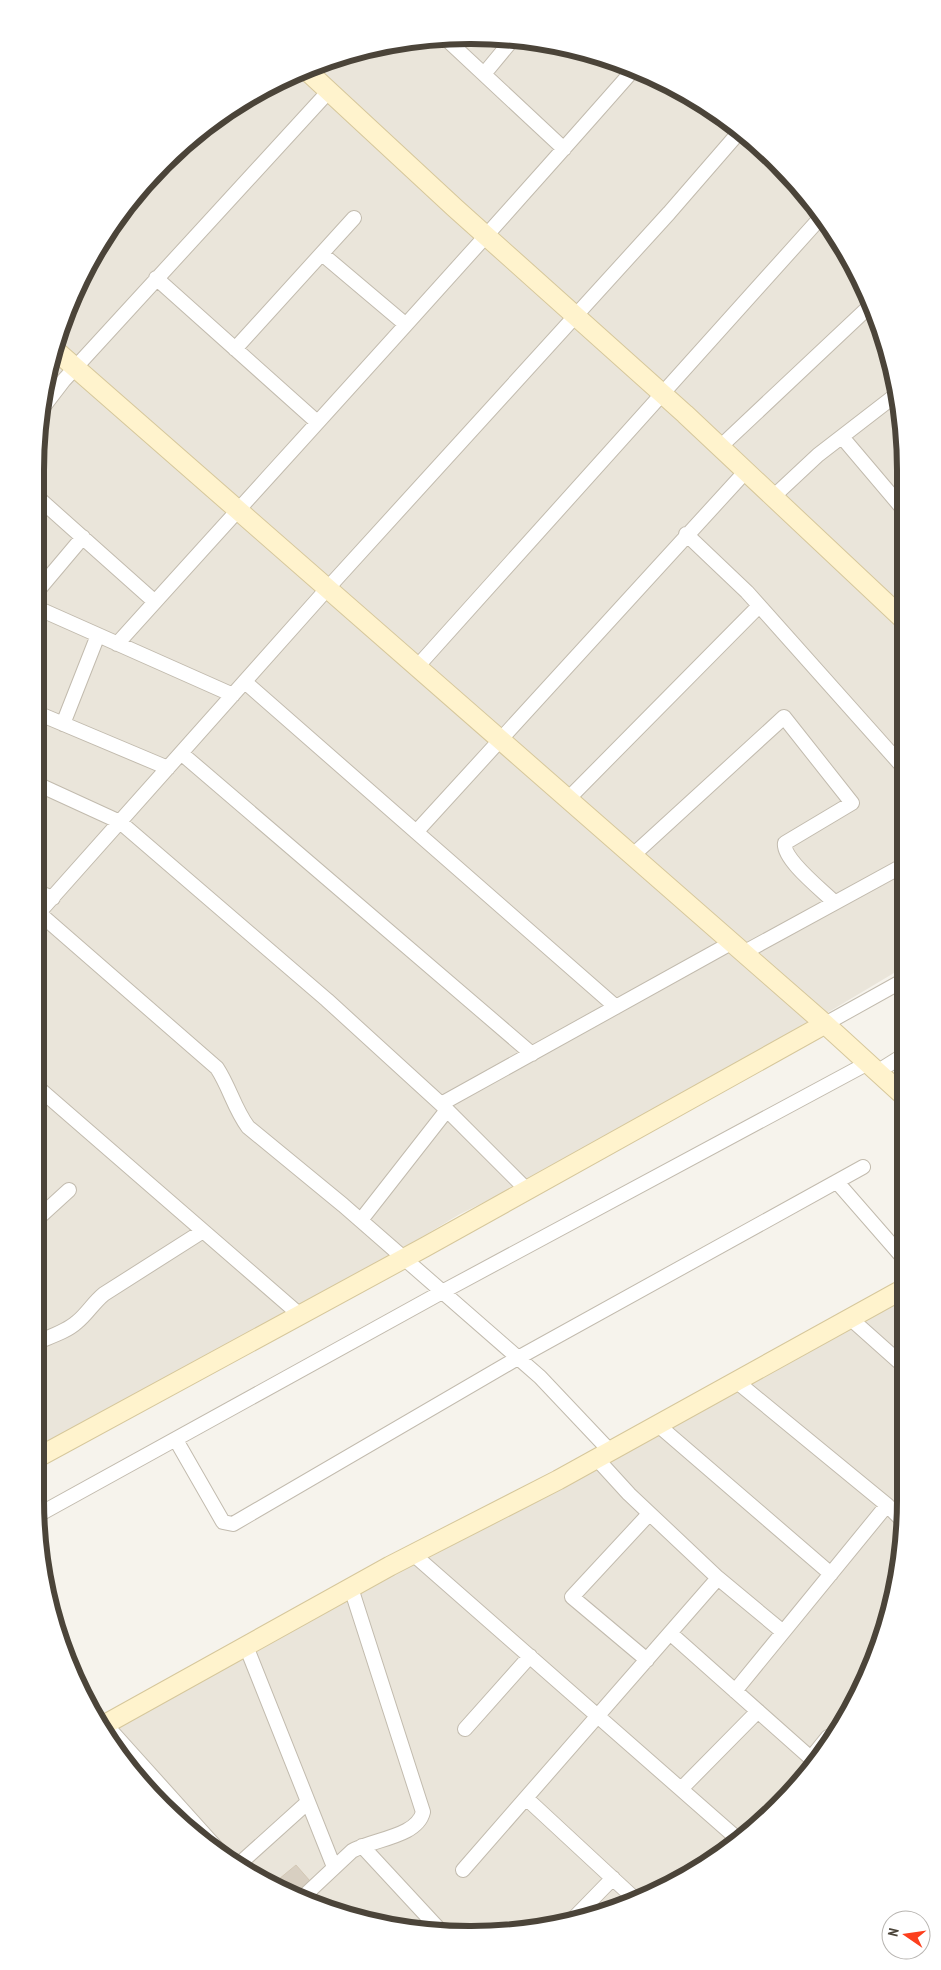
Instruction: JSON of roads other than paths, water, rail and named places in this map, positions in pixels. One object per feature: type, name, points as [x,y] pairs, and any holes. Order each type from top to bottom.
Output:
[{"type":"street","points":[[452,45],[564,149]]},
{"type":"street","points":[[484,74],[507,46]]},
{"type":"street","points":[[117,644],[405,324],[487,236],[630,74]]},
{"type":"street","points":[[311,75],[664,395],[897,614]]},
{"type":"street","points":[[50,399],[75,368],[156,278],[328,91]]},
{"type":"street","points":[[44,907],[735,136]]},
{"type":"street","points":[[235,349],[354,218]]},
{"type":"street","points":[[416,668],[664,395],[817,222]]},
{"type":"street","points":[[322,254],[405,324]]},
{"type":"street","points":[[156,278],[317,422]]},
{"type":"street","points":[[720,447],[866,310]]},
{"type":"street","points":[[60,354],[825,1024],[897,1090]]},
{"type":"street","points":[[773,497],[818,455],[891,399]]},
{"type":"street","points":[[842,437],[897,503]]},
{"type":"street","points":[[417,831],[686,534],[746,471]]},
{"type":"street","points":[[44,503],[156,602]]},
{"type":"street","points":[[686,534],[760,606],[897,755]]},
{"type":"street","points":[[44,583],[83,537]]},
{"type":"street","points":[[567,800],[760,606]]},
{"type":"street","points":[[44,610],[233,695]]},
{"type":"street","points":[[63,724],[98,635]]},
{"type":"street","points":[[245,682],[616,1007]]},
{"type":"street","points":[[44,716],[168,768]]},
{"type":"street","points":[[632,856],[784,717],[852,802],[791,838],[785,843],[784,848],[789,859],[834,902]]},
{"type":"street","points":[[181,753],[532,1054]]},
{"type":"street","points":[[44,787],[120,822],[326,1000],[444,1107],[527,1190]]},
{"type":"street","points":[[361,1220],[444,1107],[532,1054],[616,1007],[834,902],[897,869]]},
{"type":"street","points":[[44,895],[52,898]]},
{"type":"street","points":[[44,921],[217,1068],[229,1085],[239,1115],[248,1128],[361,1220],[516,1359],[540,1377],[649,1514],[718,1578],[782,1632]]},
{"type":"street","points":[[44,1454],[404,1258],[897,984]]},
{"type":"street","points":[[44,1512],[442,1292],[872,1067],[897,1058]]},
{"type":"street","points":[[44,1092],[300,1315]]},
{"type":"street","points":[[176,1440],[222,1522],[233,1524],[516,1359],[863,1167]]},
{"type":"street","points":[[837,1182],[897,1251]]},
{"type":"street","points":[[44,1213],[69,1190]]},
{"type":"street","points":[[44,1339],[72,1326],[79,1321],[92,1303],[104,1294],[203,1231]]},
{"type":"street","points":[[107,1722],[413,1554],[603,1455],[897,1293]]},
{"type":"street","points":[[851,1319],[897,1360]]},
{"type":"street","points":[[736,1381],[896,1514]]},
{"type":"street","points":[[658,1425],[831,1574]]},
{"type":"street","points":[[735,1691],[887,1505]]},
{"type":"street","points":[[647,1660],[572,1597],[649,1514]]},
{"type":"street","points":[[413,1554],[733,1835]]},
{"type":"street","points":[[462,1870],[718,1578]]},
{"type":"street","points":[[306,1894],[334,1867],[362,1846],[410,1830],[421,1820],[423,1812],[351,1588]]},
{"type":"street","points":[[670,1633],[810,1757]]},
{"type":"street","points":[[246,1646],[334,1867]]},
{"type":"street","points":[[465,1730],[530,1656]]},
{"type":"street","points":[[681,1789],[758,1711]]},
{"type":"street","points":[[126,1750],[157,1788]]},
{"type":"street","points":[[526,1798],[630,1895]]},
{"type":"street","points":[[243,1860],[308,1802]]},
{"type":"street","points":[[362,1846],[435,1924]]},
{"type":"street","points":[[580,1912],[613,1878]]}]
